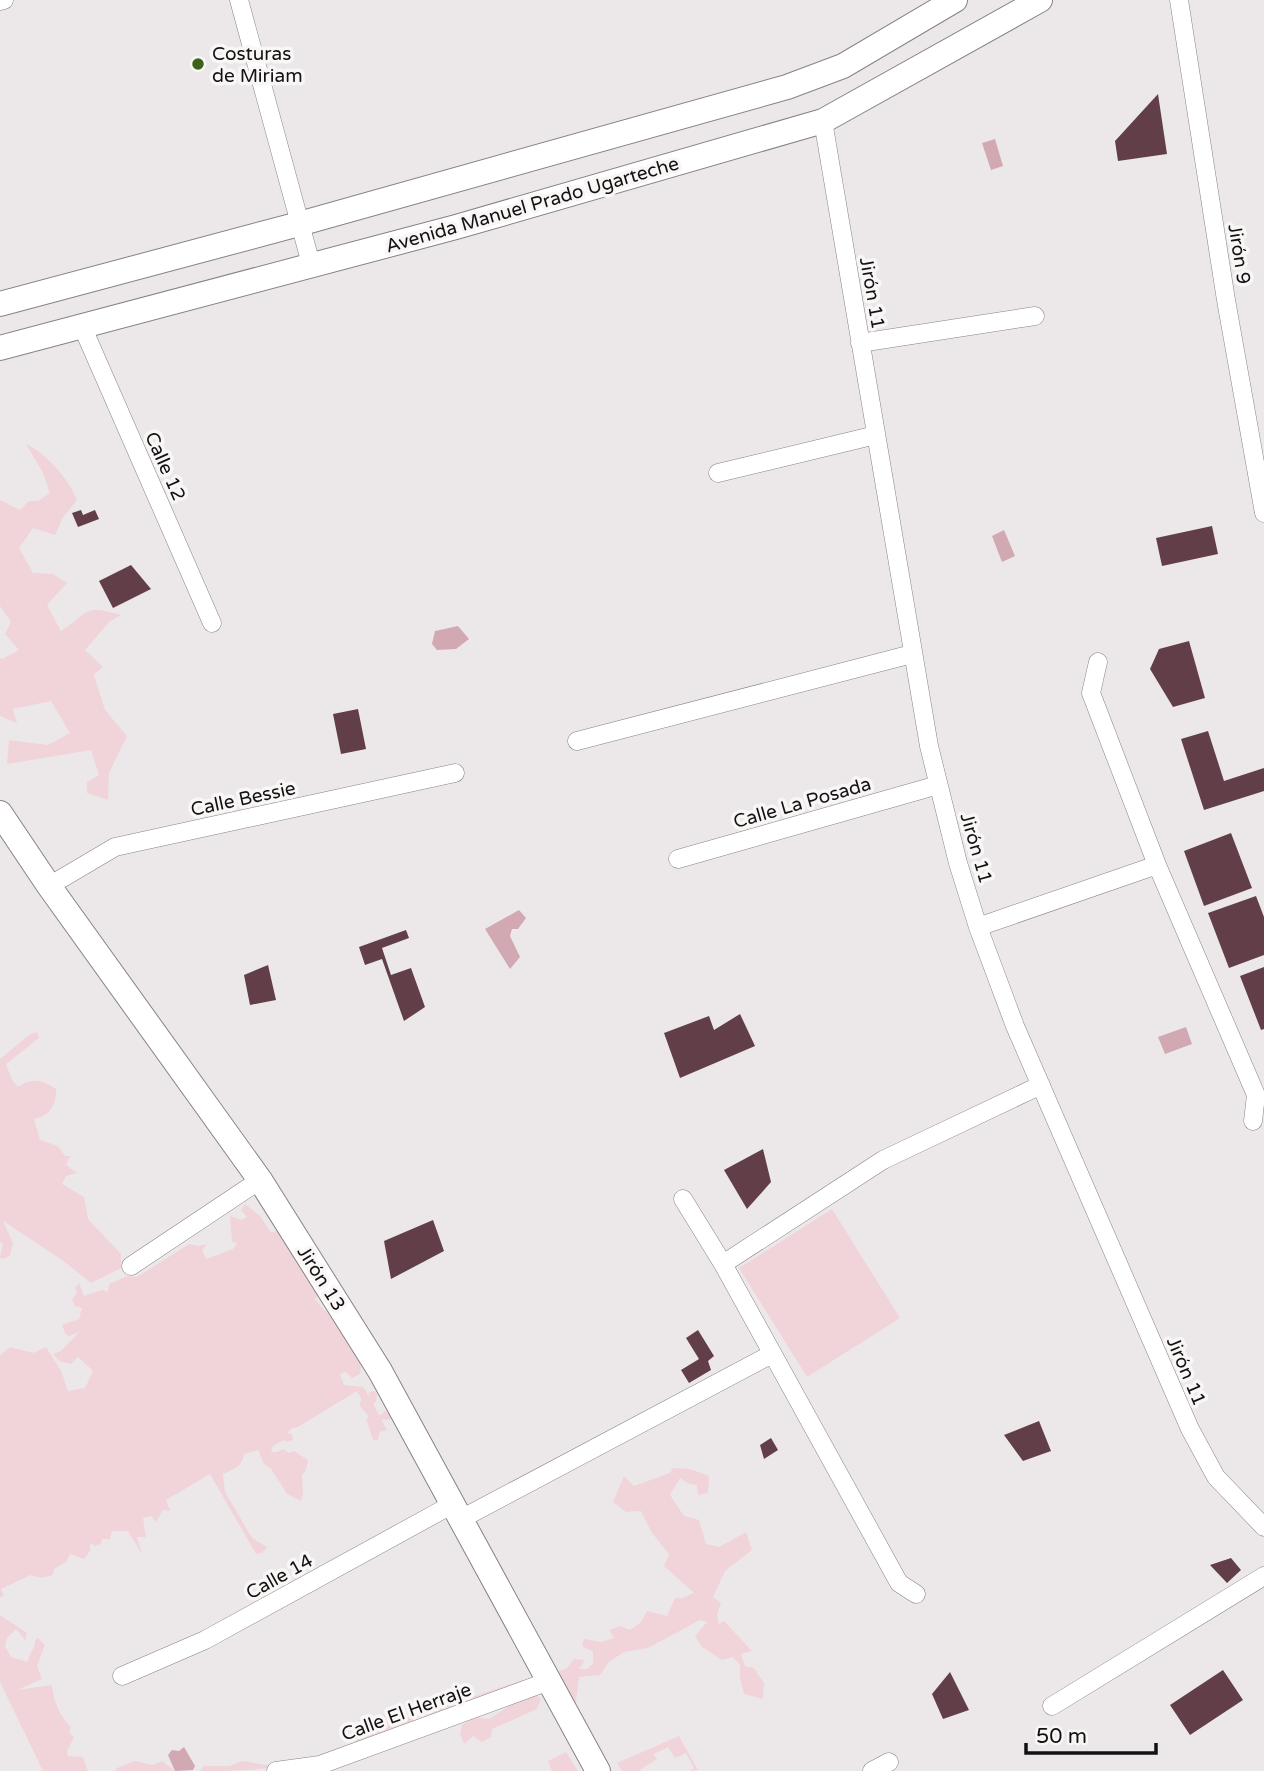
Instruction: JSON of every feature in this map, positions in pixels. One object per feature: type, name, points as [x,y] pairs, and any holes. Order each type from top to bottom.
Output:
[{"type":"street","points":[[240,0],[311,264]]},
{"type":"street","points":[[0,303],[299,225],[787,88],[843,66],[955,0]]},
{"type":"street","name":"Avenida Manuel Prado Ugarteche","points":[[0,348],[470,223],[823,121],[1040,0]]},
{"type":"street","name":"Jirón 9","points":[[1179,0],[1226,300],[1264,513]]},
{"type":"street","name":"Jirón 11","points":[[823,121],[912,654],[937,785],[978,927],[1015,1026],[1190,1429],[1216,1477],[1264,1527]]},
{"type":"street","points":[[860,343],[1035,316]]},
{"type":"street","name":"Calle 12","points":[[82,326],[212,623]]},
{"type":"street","points":[[718,473],[876,435]]},
{"type":"street","points":[[577,741],[912,654]]},
{"type":"street","points":[[1098,662],[1091,693],[1157,865],[1256,1095],[1253,1121]]},
{"type":"street","name":"Calle Bessie","points":[[49,886],[116,847],[454,773]]},
{"type":"street","name":"Calle La Posada","points":[[678,859],[937,785]]},
{"type":"street","name":"Jirón 13","points":[[0,813],[49,886],[260,1180],[380,1371],[598,1771]]},
{"type":"street","points":[[978,927],[1157,865]]},
{"type":"street","points":[[723,1264],[883,1160],[1041,1085]]},
{"type":"street","points":[[131,1266],[260,1180]]},
{"type":"street","points":[[684,1199],[723,1264],[899,1583],[916,1594]]},
{"type":"street","name":"Calle 14","points":[[122,1676],[205,1640],[772,1354]]},
{"type":"street","points":[[1052,1706],[1264,1576]]},
{"type":"street","name":"Calle El Herraje","points":[[276,1771],[320,1765],[549,1681]]},
{"type":"street","points":[[872,1771],[889,1762]]},
{"type":"shaded area","points":[[995,139],[1003,166],[991,170],[982,143]]},
{"type":"shaded area","points":[[26,444],[56,467],[77,500],[62,519],[55,535],[33,528],[19,548],[33,573],[53,574],[67,583],[47,605],[61,631],[93,610],[121,615],[109,622],[85,650],[103,667],[94,675],[105,710],[127,736],[109,773],[108,800],[87,793],[87,782],[99,775],[91,750],[7,764],[9,740],[48,745],[70,733],[51,701],[13,709],[17,723],[0,716],[0,658],[19,650],[5,634],[11,622],[0,606],[0,500],[20,510],[29,501],[38,501],[50,493],[43,473]]},
{"type":"shaded area","points":[[1004,530],[1015,556],[1002,562],[992,536]]},
{"type":"shaded area","points":[[458,626],[469,639],[456,649],[437,650],[432,644],[435,631]]},
{"type":"shaded area","points":[[519,910],[526,918],[518,929],[512,929],[510,936],[520,957],[510,969],[485,929]]},
{"type":"shaded area","points":[[1186,1027],[1192,1044],[1165,1054],[1158,1037]]},
{"type":"shaded area","points":[[37,1032],[39,1038],[6,1064],[18,1087],[37,1081],[56,1089],[51,1108],[34,1119],[40,1140],[58,1146],[65,1156],[70,1156],[66,1165],[77,1173],[66,1176],[62,1184],[84,1197],[88,1219],[121,1254],[121,1268],[91,1283],[3,1221],[13,1243],[10,1256],[2,1259],[0,1257],[3,1244],[0,1242],[0,1059],[30,1034]]},
{"type":"shaded area","points":[[245,1204],[260,1216],[271,1232],[278,1231],[320,1297],[314,1298],[325,1311],[334,1312],[361,1365],[360,1374],[352,1378],[346,1372],[340,1374],[344,1385],[363,1387],[370,1397],[369,1392],[374,1391],[377,1394],[376,1402],[373,1403],[379,1415],[384,1411],[392,1418],[381,1419],[387,1430],[380,1432],[378,1440],[373,1440],[366,1419],[369,1417],[360,1406],[361,1398],[357,1391],[292,1428],[287,1433],[292,1434],[293,1440],[284,1440],[273,1446],[271,1452],[283,1449],[289,1453],[294,1451],[308,1460],[302,1475],[301,1501],[287,1494],[271,1469],[264,1464],[258,1450],[244,1454],[239,1465],[223,1474],[225,1492],[252,1538],[267,1547],[262,1553],[256,1554],[210,1474],[166,1500],[170,1511],[163,1510],[156,1522],[151,1516],[143,1518],[146,1537],[137,1537],[142,1554],[128,1531],[112,1531],[110,1539],[102,1539],[101,1544],[95,1546],[90,1543],[90,1551],[84,1559],[70,1554],[66,1562],[54,1569],[53,1575],[41,1578],[31,1575],[1,1589],[4,1595],[0,1598],[0,1355],[10,1347],[33,1353],[46,1347],[61,1371],[68,1391],[85,1388],[93,1371],[78,1357],[71,1364],[59,1361],[53,1354],[61,1351],[79,1332],[69,1336],[62,1325],[79,1319],[82,1308],[75,1306],[72,1300],[79,1283],[84,1296],[103,1290],[108,1292],[109,1284],[127,1276],[137,1277],[189,1244],[207,1244],[202,1250],[206,1259],[233,1249],[237,1243],[232,1242],[230,1216],[241,1220],[247,1217],[241,1210]]},
{"type":"shaded area","points":[[832,1209],[900,1318],[807,1377],[739,1268]]},
{"type":"shaded area","points":[[673,1468],[690,1469],[709,1476],[708,1493],[698,1495],[697,1485],[689,1484],[680,1478],[670,1495],[684,1516],[699,1520],[706,1544],[719,1547],[746,1532],[752,1550],[725,1571],[713,1597],[721,1603],[717,1615],[719,1624],[724,1621],[752,1651],[741,1654],[745,1666],[754,1668],[764,1683],[763,1699],[744,1694],[740,1665],[733,1657],[722,1660],[702,1647],[695,1636],[707,1622],[700,1620],[648,1648],[624,1652],[609,1662],[600,1675],[579,1677],[575,1709],[557,1672],[567,1668],[574,1659],[585,1660],[579,1669],[587,1669],[593,1664],[593,1652],[582,1646],[584,1639],[602,1642],[614,1638],[609,1630],[621,1626],[630,1630],[641,1622],[647,1611],[667,1616],[675,1598],[694,1593],[664,1566],[669,1554],[652,1533],[641,1511],[626,1512],[613,1502],[624,1476],[634,1486],[670,1473]]},
{"type":"shaded area","points":[[0,1615],[27,1633],[25,1640],[16,1629],[7,1638],[5,1646],[11,1657],[28,1662],[35,1640],[38,1638],[45,1645],[37,1666],[42,1679],[17,1690],[52,1685],[58,1708],[71,1727],[69,1732],[74,1737],[67,1751],[68,1756],[83,1757],[88,1771],[43,1771],[0,1682]]},
{"type":"shaded area","points":[[523,1680],[524,1688],[360,1747],[355,1741],[355,1730],[362,1727],[358,1719],[366,1723],[381,1715],[389,1714],[393,1718],[398,1713],[416,1721],[448,1705],[465,1704],[466,1699]]},
{"type":"shaded area","points":[[533,1693],[541,1699],[537,1709],[492,1729],[491,1737],[482,1742],[473,1736],[464,1744],[460,1734],[462,1725],[476,1717],[489,1719]]},
{"type":"shaded area","points":[[679,1736],[698,1770],[690,1771],[694,1768],[686,1753],[675,1758],[668,1747],[654,1754],[657,1759],[638,1771],[622,1771],[617,1763]]},
{"type":"shaded area","points":[[184,1747],[195,1766],[193,1770],[175,1771],[168,1755],[172,1750],[179,1751]]},
{"type":"shaded area","points":[[337,1748],[344,1753],[291,1765],[200,1771],[204,1766],[229,1766],[242,1761],[267,1765],[314,1757]]},
{"type":"shaded area","points":[[566,1752],[578,1771],[552,1771],[548,1761]]},
{"type":"shaded area","points":[[135,1761],[153,1765],[162,1761],[175,1771],[115,1771]]},
{"type":"building","points":[[1158,94],[1167,154],[1118,161],[1115,141]]},
{"type":"building","points":[[81,510],[83,515],[95,510],[99,519],[78,527],[72,513]]},
{"type":"building","points":[[1212,526],[1218,554],[1162,566],[1156,538]]},
{"type":"building","points":[[131,565],[151,589],[113,608],[99,581]]},
{"type":"building","points":[[1189,641],[1205,698],[1173,707],[1150,669],[1159,649]]},
{"type":"building","points":[[358,709],[366,749],[341,754],[333,714]]},
{"type":"building","points":[[1208,731],[1224,781],[1264,768],[1264,791],[1204,810],[1181,739]]},
{"type":"building","points":[[1231,833],[1252,888],[1204,906],[1184,851]]},
{"type":"building","points":[[1256,896],[1264,917],[1264,955],[1229,968],[1208,913]]},
{"type":"building","points":[[406,930],[409,938],[382,948],[391,975],[411,968],[425,1007],[404,1021],[382,959],[365,965],[359,947]]},
{"type":"building","points":[[268,965],[276,1000],[250,1005],[244,975]]},
{"type":"building","points":[[1264,967],[1264,1029],[1261,1030],[1240,976]]},
{"type":"building","points":[[740,1014],[755,1046],[680,1078],[664,1033],[709,1016],[714,1030]]},
{"type":"building","points":[[763,1149],[771,1182],[747,1209],[724,1170]]},
{"type":"building","points":[[433,1220],[444,1251],[391,1279],[384,1241]]},
{"type":"building","points":[[698,1330],[714,1356],[708,1361],[711,1370],[689,1383],[681,1370],[699,1359],[686,1338]]},
{"type":"building","points":[[1039,1421],[1051,1451],[1023,1461],[1004,1435]]},
{"type":"building","points":[[771,1438],[778,1450],[764,1459],[760,1445]]},
{"type":"building","points":[[1231,1558],[1241,1570],[1227,1583],[1210,1565]]},
{"type":"building","points":[[1223,1670],[1243,1700],[1190,1735],[1170,1705]]},
{"type":"building","points":[[950,1672],[969,1710],[943,1719],[932,1694]]},
{"type":"place","name":"Costuras de Miriam","points":[[198,64]]}]
